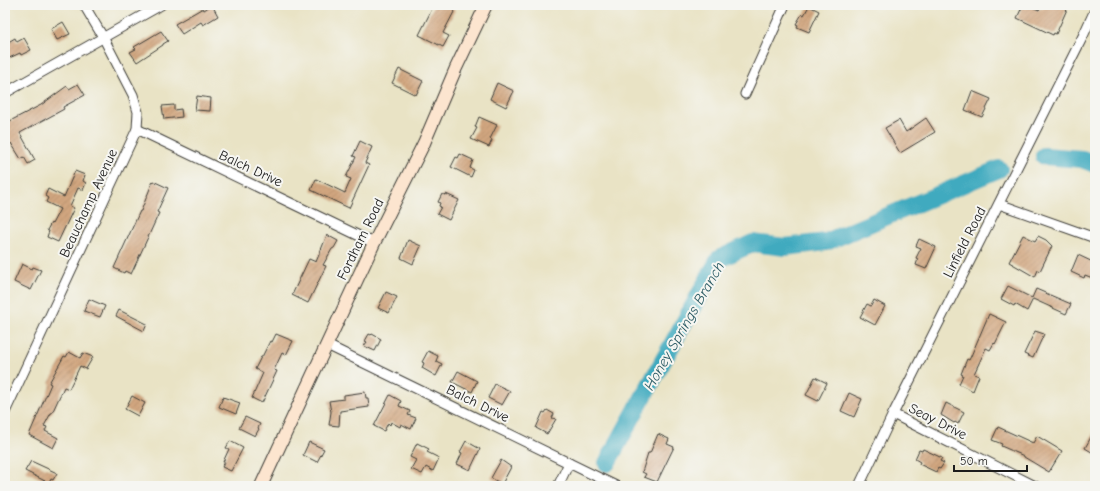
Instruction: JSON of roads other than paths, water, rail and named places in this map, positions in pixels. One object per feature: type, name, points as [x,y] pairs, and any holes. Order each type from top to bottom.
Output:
[{"type":"street","name":"Beauchamp Avenue","points":[[5,412],[138,129],[138,112],[133,95],[103,37],[84,5]]},
{"type":"street","points":[[5,93],[161,5]]},
{"type":"street","name":"Fordham Road","points":[[261,486],[374,243],[424,143],[456,68],[486,5]]},
{"type":"street","points":[[744,94],[786,5]]},
{"type":"street","name":"Linfield Road","points":[[859,486],[893,414],[1095,10]]},
{"type":"street","name":"Balch Drive","points":[[138,129],[374,243]]},
{"type":"street","points":[[998,204],[1095,238]]},
{"type":"street","name":"Balch Drive","points":[[327,345],[616,486]]},
{"type":"street","name":"Seay Drive","points":[[893,414],[1035,486]]},
{"type":"street","points":[[558,486],[569,464]]},
{"type":"waterway","name":"Honey Springs Branch","points":[[1044,156],[1082,159],[1095,164]]},
{"type":"waterway","name":"Honey Springs Branch","points":[[607,463],[719,259],[753,243],[785,247],[826,242],[999,169]]}]
